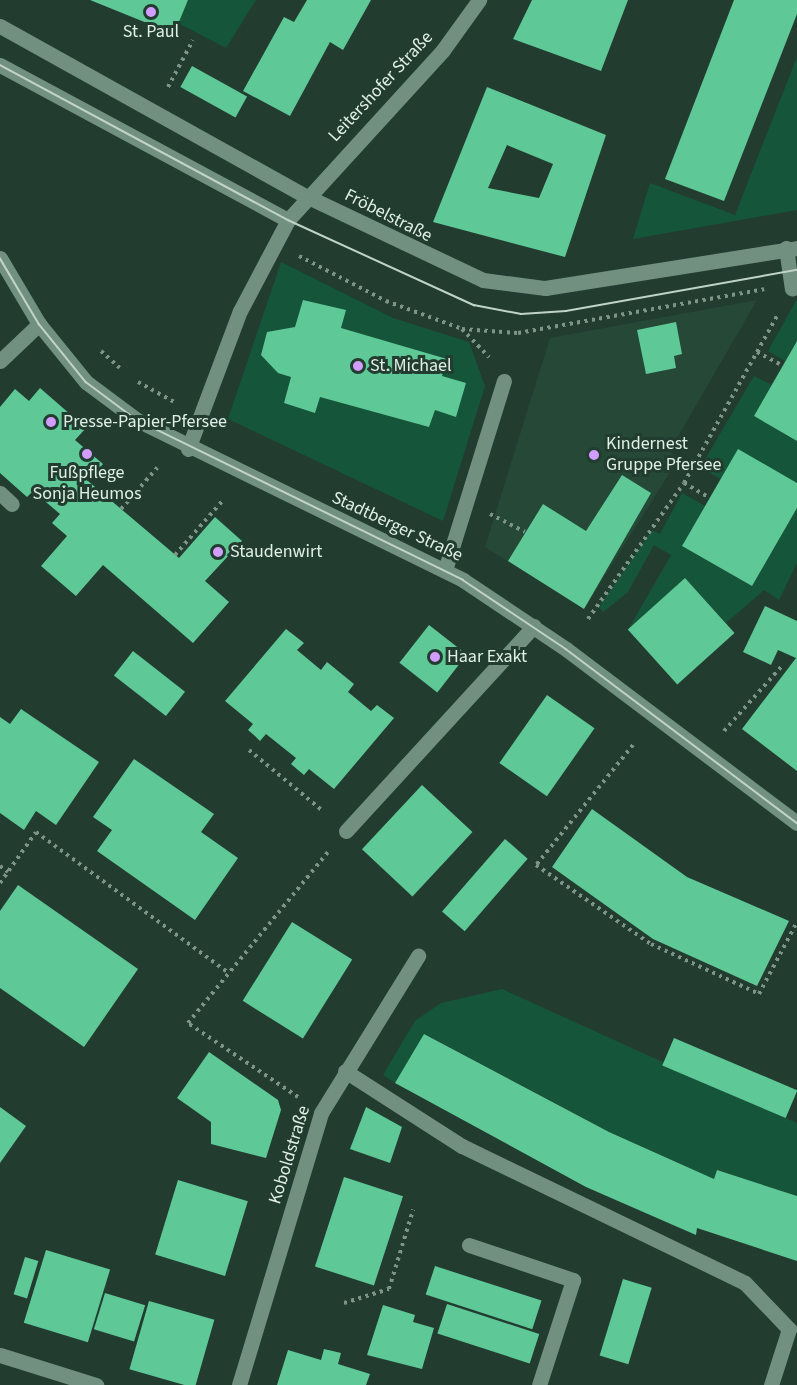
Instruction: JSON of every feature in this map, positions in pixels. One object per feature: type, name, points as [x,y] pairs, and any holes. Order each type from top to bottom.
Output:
[{"type":"street","name":"Leitershofer Straße","points":[[188,449],[274,242],[288,220],[306,196],[442,50],[479,0]]},
{"type":"street","name":"Fröbelstraße","points":[[0,26],[306,196],[443,266],[519,288],[571,285],[791,248]]},
{"type":"street","points":[[0,65],[288,220]]},
{"type":"street","points":[[791,248],[791,287]]},
{"type":"street","name":"Stadtberger Straße","points":[[0,258],[39,324],[86,382],[188,449],[445,570],[534,626],[797,823]]},
{"type":"street","points":[[0,361],[39,324]]},
{"type":"street","points":[[445,570],[504,381]]},
{"type":"street","points":[[0,493],[12,504]]},
{"type":"street","points":[[346,831],[534,626]]},
{"type":"street","name":"Koboldstraße","points":[[239,1385],[321,1113],[418,956]]},
{"type":"street","points":[[345,1071],[462,1146],[745,1283],[789,1329],[771,1385]]},
{"type":"street","points":[[469,1245],[573,1280],[539,1385]]},
{"type":"street","points":[[0,1355],[96,1385]]},
{"type":"path","points":[[154,112],[193,40]]},
{"type":"path","points":[[274,242],[386,302],[462,329],[518,333],[791,287]]},
{"type":"path","points":[[588,619],[684,483],[791,287]]},
{"type":"path","points":[[462,329],[489,354],[491,377],[504,381]]},
{"type":"path","points":[[98,348],[156,394],[201,415]]},
{"type":"path","points":[[757,352],[783,366]]},
{"type":"path","points":[[121,509],[157,468]]},
{"type":"path","points":[[684,483],[710,498]]},
{"type":"path","points":[[175,555],[224,500]]},
{"type":"path","points":[[484,512],[525,532]]},
{"type":"path","points":[[705,754],[781,667]]},
{"type":"path","points":[[633,745],[536,865],[651,944],[759,994],[797,922]]},
{"type":"path","points":[[249,750],[346,831],[188,1023],[321,1113]]},
{"type":"path","points":[[0,883],[36,832],[229,973]]},
{"type":"path","points":[[0,866],[8,872]]},
{"type":"path","points":[[344,1303],[389,1289],[413,1210]]},
{"type":"shaded area","points":[[188,0],[256,0],[226,48],[178,23]]},
{"type":"shaded area","points":[[797,57],[797,210],[633,239],[650,183],[735,215]]},
{"type":"shaded area","points":[[281,262],[393,318],[469,342],[485,386],[443,521],[228,419]]},
{"type":"shaded area","points":[[797,299],[797,341],[785,361],[768,351]]},
{"type":"shaded area","name":"Kindernest Gruppe Pfersee","points":[[757,300],[669,452],[679,458],[584,609],[485,547],[550,338]]},
{"type":"shaded area","points":[[754,376],[772,385],[754,416],[797,441],[797,483],[721,479],[700,468]]},
{"type":"shaded area","points":[[682,493],[705,506],[682,546],[752,586],[797,508],[797,563],[779,600],[764,590],[726,623],[685,578],[628,630],[671,555],[654,545],[628,592],[603,612],[599,607],[652,530],[660,534]]},
{"type":"shaded area","points":[[502,989],[797,1123],[797,1196],[717,1170],[714,1179],[609,1132],[425,1034],[395,1083],[383,1075],[415,1021],[441,1003]]},
{"type":"building","name":"St. Paul","points":[[90,0],[188,0],[174,34]]},
{"type":"building","points":[[307,0],[371,0],[343,50],[330,42],[290,116],[243,91],[284,17],[294,22]]},
{"type":"building","points":[[532,0],[628,0],[601,71],[513,39]]},
{"type":"building","points":[[734,0],[797,0],[797,14],[724,201],[665,179]]},
{"type":"building","points":[[192,66],[247,97],[235,118],[180,87]]},
{"type":"building","points":[[487,87],[606,135],[565,257],[433,222]],"holes":[[[507,145],[553,164],[539,198],[488,188]]]},
{"type":"building","name":"St. Michael","points":[[303,300],[346,310],[341,328],[447,359],[442,376],[466,383],[456,417],[435,410],[429,427],[320,397],[315,413],[284,403],[291,377],[278,373],[261,355],[267,332],[295,327]]},
{"type":"building","points":[[676,322],[682,354],[674,356],[676,368],[646,374],[637,330]]},
{"type":"building","points":[[797,341],[797,441],[754,416]]},
{"type":"building","points":[[40,388],[86,428],[75,440],[103,464],[88,481],[179,558],[215,517],[242,541],[205,581],[229,602],[193,643],[103,565],[76,596],[41,566],[67,536],[52,523],[60,514],[33,491],[27,497],[0,473],[0,407],[15,389],[29,401]]},
{"type":"building","points":[[738,449],[797,483],[797,508],[752,586],[682,546]]},
{"type":"building","points":[[622,475],[651,493],[584,609],[508,561],[543,504],[586,531]]},
{"type":"building","points":[[685,578],[735,633],[677,685],[628,630]]},
{"type":"building","points":[[765,606],[797,621],[797,771],[742,729],[796,658],[778,650],[771,665],[743,652]]},
{"type":"building","points":[[429,625],[467,655],[437,692],[399,663]]},
{"type":"building","points":[[286,629],[304,643],[297,650],[321,670],[327,662],[354,684],[348,692],[371,711],[377,705],[394,718],[334,789],[309,769],[304,775],[291,764],[296,758],[266,734],[260,741],[248,730],[253,724],[225,701]]},
{"type":"building","points":[[133,651],[185,692],[166,716],[114,675]]},
{"type":"building","points":[[547,695],[595,728],[547,796],[499,763]]},
{"type":"building","points":[[21,709],[99,762],[56,825],[36,811],[24,830],[0,813],[0,717],[10,724]]},
{"type":"building","points":[[134,759],[214,814],[201,832],[238,858],[195,920],[97,851],[112,830],[93,817]]},
{"type":"building","points":[[422,785],[472,832],[412,896],[362,849]]},
{"type":"building","points":[[592,809],[687,877],[789,921],[757,986],[653,939],[552,867]]},
{"type":"building","points":[[505,839],[528,859],[465,931],[442,911]]},
{"type":"building","points":[[18,885],[138,969],[84,1047],[0,988],[0,911]]},
{"type":"building","points":[[292,922],[352,960],[303,1038],[243,1001]]},
{"type":"building","points":[[424,1034],[609,1132],[714,1179],[717,1170],[797,1196],[797,1261],[697,1228],[696,1235],[586,1187],[395,1083]]},
{"type":"building","points":[[674,1038],[797,1090],[786,1118],[662,1066]]},
{"type":"building","points":[[209,1052],[278,1100],[281,1110],[266,1158],[211,1144],[211,1122],[177,1098]]},
{"type":"building","points":[[0,1107],[26,1126],[0,1163]]},
{"type":"building","points":[[366,1107],[402,1127],[390,1163],[350,1149]]},
{"type":"building","points":[[344,1177],[403,1196],[374,1286],[315,1266]]},
{"type":"building","points":[[178,1180],[248,1201],[225,1276],[155,1255]]},
{"type":"building","points":[[46,1250],[110,1270],[88,1342],[24,1323]]},
{"type":"building","points":[[25,1257],[38,1261],[27,1298],[14,1294]]},
{"type":"building","points":[[435,1266],[542,1301],[532,1329],[426,1295]]},
{"type":"building","points":[[623,1279],[652,1288],[628,1364],[600,1356]]},
{"type":"building","points":[[105,1293],[145,1305],[134,1342],[94,1329]]},
{"type":"building","points":[[149,1301],[214,1320],[196,1385],[184,1385],[129,1369]]},
{"type":"building","points":[[447,1304],[539,1334],[530,1363],[437,1333]]},
{"type":"building","points":[[383,1305],[415,1315],[413,1322],[434,1328],[422,1369],[367,1355]]},
{"type":"building","points":[[324,1349],[341,1353],[338,1364],[370,1374],[366,1385],[277,1385],[288,1350],[321,1360]]},
{"type":"tram line","points":[[0,65],[288,220],[474,305],[521,314],[566,311],[797,270]]},
{"type":"tram line","points":[[0,258],[39,324],[86,382],[137,420],[463,580],[566,649],[797,823]]},
{"type":"place","name":"St. Paul","points":[[151,12]]},
{"type":"place","name":"St. Michael","points":[[358,366]]},
{"type":"place","name":"Presse-Papier-Pfersee","points":[[51,422]]},
{"type":"place","name":"Fußpflege Sonja Heumos","points":[[87,454]]},
{"type":"place","name":"Kindernest Gruppe Pfersee","points":[[594,455]]},
{"type":"place","name":"Staudenwirt","points":[[218,552]]},
{"type":"place","name":"Haar Exakt","points":[[435,657]]}]
